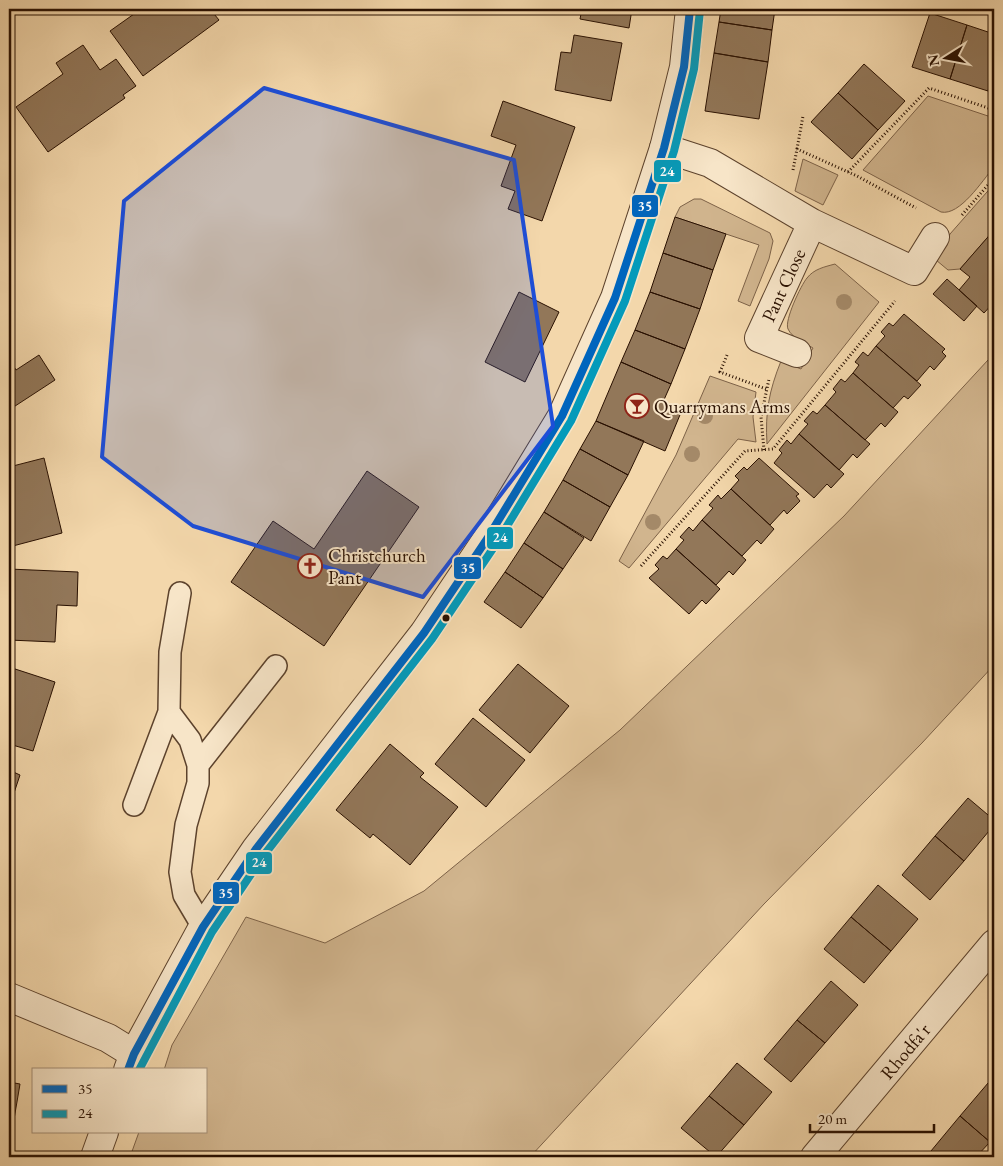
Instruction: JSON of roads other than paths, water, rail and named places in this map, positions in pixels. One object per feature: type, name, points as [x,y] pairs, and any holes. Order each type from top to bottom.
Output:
[{"type":"street","points":[[9,997],[108,1038],[131,1062],[202,927],[256,849],[424,633],[487,539],[562,416],[615,298],[664,148],[684,67],[690,9]]},
{"type":"street","points":[[664,148],[710,163],[812,222],[914,271],[935,237]]},
{"type":"street","name":"Pant Close","points":[[797,353],[759,338],[812,222]]},
{"type":"street","name":"Rhodfa'r","points":[[815,1157],[994,944]]},
{"type":"street","points":[[95,1157],[103,1134]]},
{"type":"lane","points":[[134,805],[169,712],[170,652],[180,593]]},
{"type":"lane","points":[[198,765],[276,666]]},
{"type":"lane","points":[[169,712],[190,740],[198,765],[198,783],[186,826],[180,872],[184,895],[202,927]]},
{"type":"place","name":"Quarrymans Arms","points":[[637,406]]},
{"type":"place","name":"Christchurch Pant","points":[[310,566]]}]
